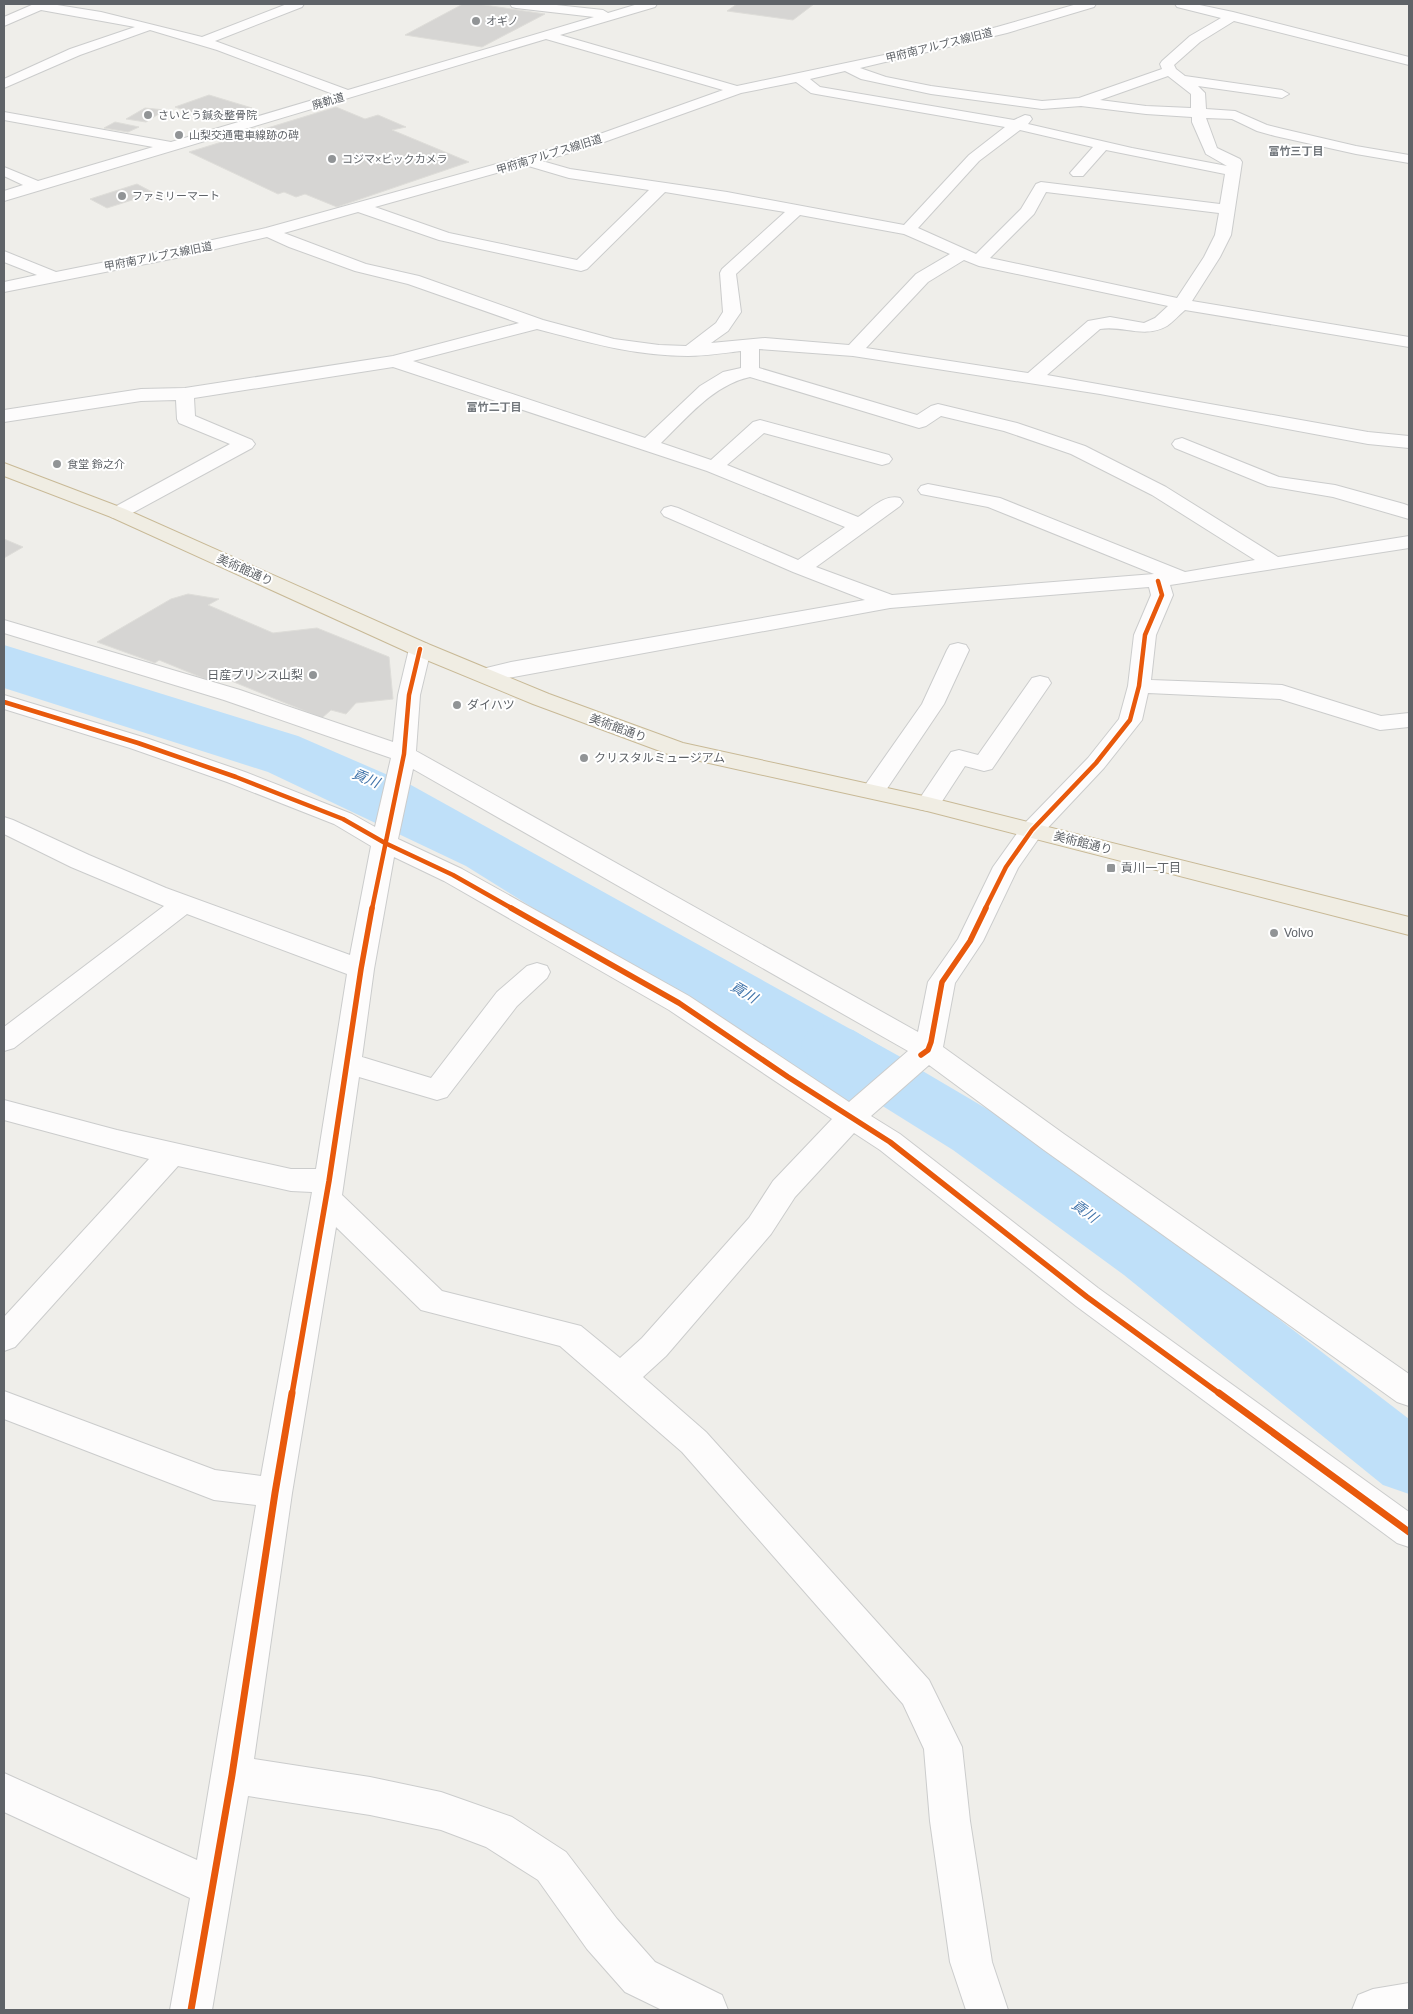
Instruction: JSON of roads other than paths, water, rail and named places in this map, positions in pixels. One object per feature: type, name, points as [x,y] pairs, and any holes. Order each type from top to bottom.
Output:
[{"type":"highway","name":"美術館通り","points":[[4,469],[118,513],[420,649],[557,706],[676,748],[928,804],[1409,926]]},
{"type":"street","points":[[203,41],[298,4]]},
{"type":"street","points":[[516,4],[612,15]]},
{"type":"street","name":"廃軌道","points":[[4,196],[651,4]]},
{"type":"street","name":"甲府南アルプス線旧道","points":[[4,287],[269,232],[588,143],[737,90],[846,67],[1002,30],[1090,4]]},
{"type":"street","points":[[1181,4],[1409,61]]},
{"type":"street","points":[[4,6],[37,7],[112,18],[203,41],[349,95]]},
{"type":"street","points":[[4,22],[37,7]]},
{"type":"street","points":[[1033,378],[1094,325],[1110,322],[1146,328],[1161,322],[1181,304],[1212,257],[1223,235],[1232,171],[1235,162],[1211,151],[1199,122],[1198,92],[1176,76],[1167,64],[1195,39],[1233,16]]},
{"type":"street","points":[[4,84],[75,52],[146,27]]},
{"type":"street","points":[[545,35],[737,90]]},
{"type":"street","points":[[846,67],[866,76],[931,90],[1042,106],[1081,102],[1176,76],[1282,94]]},
{"type":"street","points":[[799,76],[816,90],[1016,125],[1102,146],[1232,171]]},
{"type":"street","points":[[1081,102],[1146,110],[1235,115],[1262,128],[1356,150],[1409,159]]},
{"type":"street","points":[[908,230],[942,190],[974,158],[1042,106]]},
{"type":"street","points":[[4,116],[173,146]]},
{"type":"street","points":[[1078,173],[1102,146]]},
{"type":"street","points":[[527,161],[569,173],[908,230],[979,262],[1181,304],[1409,342]]},
{"type":"street","points":[[4,171],[37,186]]},
{"type":"street","points":[[359,207],[445,238],[581,266],[661,187]]},
{"type":"street","points":[[979,262],[993,245],[1012,229],[1028,211],[1040,187],[1227,209]]},
{"type":"street","points":[[690,351],[722,327],[732,312],[728,273],[796,210]]},
{"type":"street","points":[[269,232],[295,244],[342,261],[413,280],[537,324],[613,344],[659,350],[690,351],[764,344],[853,351],[1033,378],[1368,438],[1409,442]]},
{"type":"street","points":[[853,351],[922,278],[963,254]]},
{"type":"street","points":[[4,256],[55,277]]},
{"type":"street","points":[[4,416],[141,395],[185,394],[394,361],[537,324]]},
{"type":"street","points":[[750,345],[750,371]]},
{"type":"street","points":[[394,361],[714,468],[859,525]]},
{"type":"street","points":[[648,445],[706,390],[729,376],[750,371],[919,422],[938,410],[1010,427],[1078,450],[1159,491],[1276,564]]},
{"type":"street","points":[[118,513],[245,444],[186,419],[185,394]]},
{"type":"street","points":[[714,468],[760,426],[882,459]]},
{"type":"street","points":[[1182,444],[1274,482],[1335,491],[1409,513]]},
{"type":"street","points":[[928,490],[993,502],[1184,578]]},
{"type":"street","points":[[800,568],[893,502]]},
{"type":"street","points":[[671,512],[800,568],[890,602]]},
{"type":"street","points":[[486,675],[890,602],[1184,578],[1409,542]]},
{"type":"street","points":[[620,1377],[654,1347],[760,1226],[784,1189],[853,1115],[924,1052],[942,982],[970,941],[1006,867],[1032,830],[1096,763],[1130,720],[1139,686],[1146,635],[1162,595],[1158,581]]},
{"type":"street","points":[[4,626],[232,695],[404,754],[924,1052],[1409,1392]]},
{"type":"street","points":[[191,2010],[232,1775],[274,1493],[327,1190],[361,969],[404,754],[409,696],[420,649]]},
{"type":"street","points":[[873,791],[933,704],[958,650]]},
{"type":"street","points":[[928,804],[958,757],[984,764],[1040,683]]},
{"type":"street","points":[[1139,686],[1282,692],[1380,724],[1409,720]]},
{"type":"street","points":[[4,702],[236,776],[343,819],[386,839],[453,875],[679,1003],[853,1115],[1095,1303],[1409,1532]]},
{"type":"street","points":[[4,825],[89,865],[184,904],[361,969]]},
{"type":"street","points":[[4,1041],[184,904]]},
{"type":"street","points":[[347,1064],[437,1090],[507,999],[537,972]]},
{"type":"street","points":[[4,1110],[117,1141],[291,1180],[327,1190],[432,1301],[570,1335],[694,1442],[916,1692],[943,1747],[950,1821],[971,1962],[987,2010]]},
{"type":"street","points":[[4,1338],[172,1153]]},
{"type":"street","points":[[4,1405],[214,1484],[274,1493]]},
{"type":"street","points":[[232,1775],[370,1796],[440,1811],[498,1831],[552,1866],[602,1934],[640,1977],[708,2010]]},
{"type":"street","points":[[4,1792],[211,1887]]},
{"type":"street","points":[[1373,2010],[1409,2004]]},
{"type":"water","points":[[4,645],[298,736],[411,785],[906,1060],[853,1107],[466,866],[268,772],[4,688]]},
{"type":"waterway","name":"貢川","points":[[831,1045],[976,1133],[1148,1256],[1409,1462]]},
{"type":"place","name":"オギノ","points":[[476,21]]},
{"type":"place","name":"さいとう鍼灸整骨院","points":[[148,115]]},
{"type":"place","name":"山梨交通電車線跡の碑","points":[[179,135]]},
{"type":"place","name":"コジマ×ビックカメラ","points":[[332,159]]},
{"type":"place","name":"ファミリーマート","points":[[122,196]]},
{"type":"place","name":"食堂 鈴之介","points":[[57,464]]},
{"type":"place","name":"日産プリンス山梨","points":[[313,675]]},
{"type":"place","name":"ダイハツ","points":[[457,705]]},
{"type":"place","name":"クリスタルミュージアム","points":[[584,758]]},
{"type":"place","name":"貢川一丁目","points":[[1111,868]]},
{"type":"place","name":"Volvo","points":[[1274,933]]},
{"type":"district","name":"富竹三丁目","points":[[1296,151]]},
{"type":"district","name":"富竹二丁目","points":[[494,407]]}]
